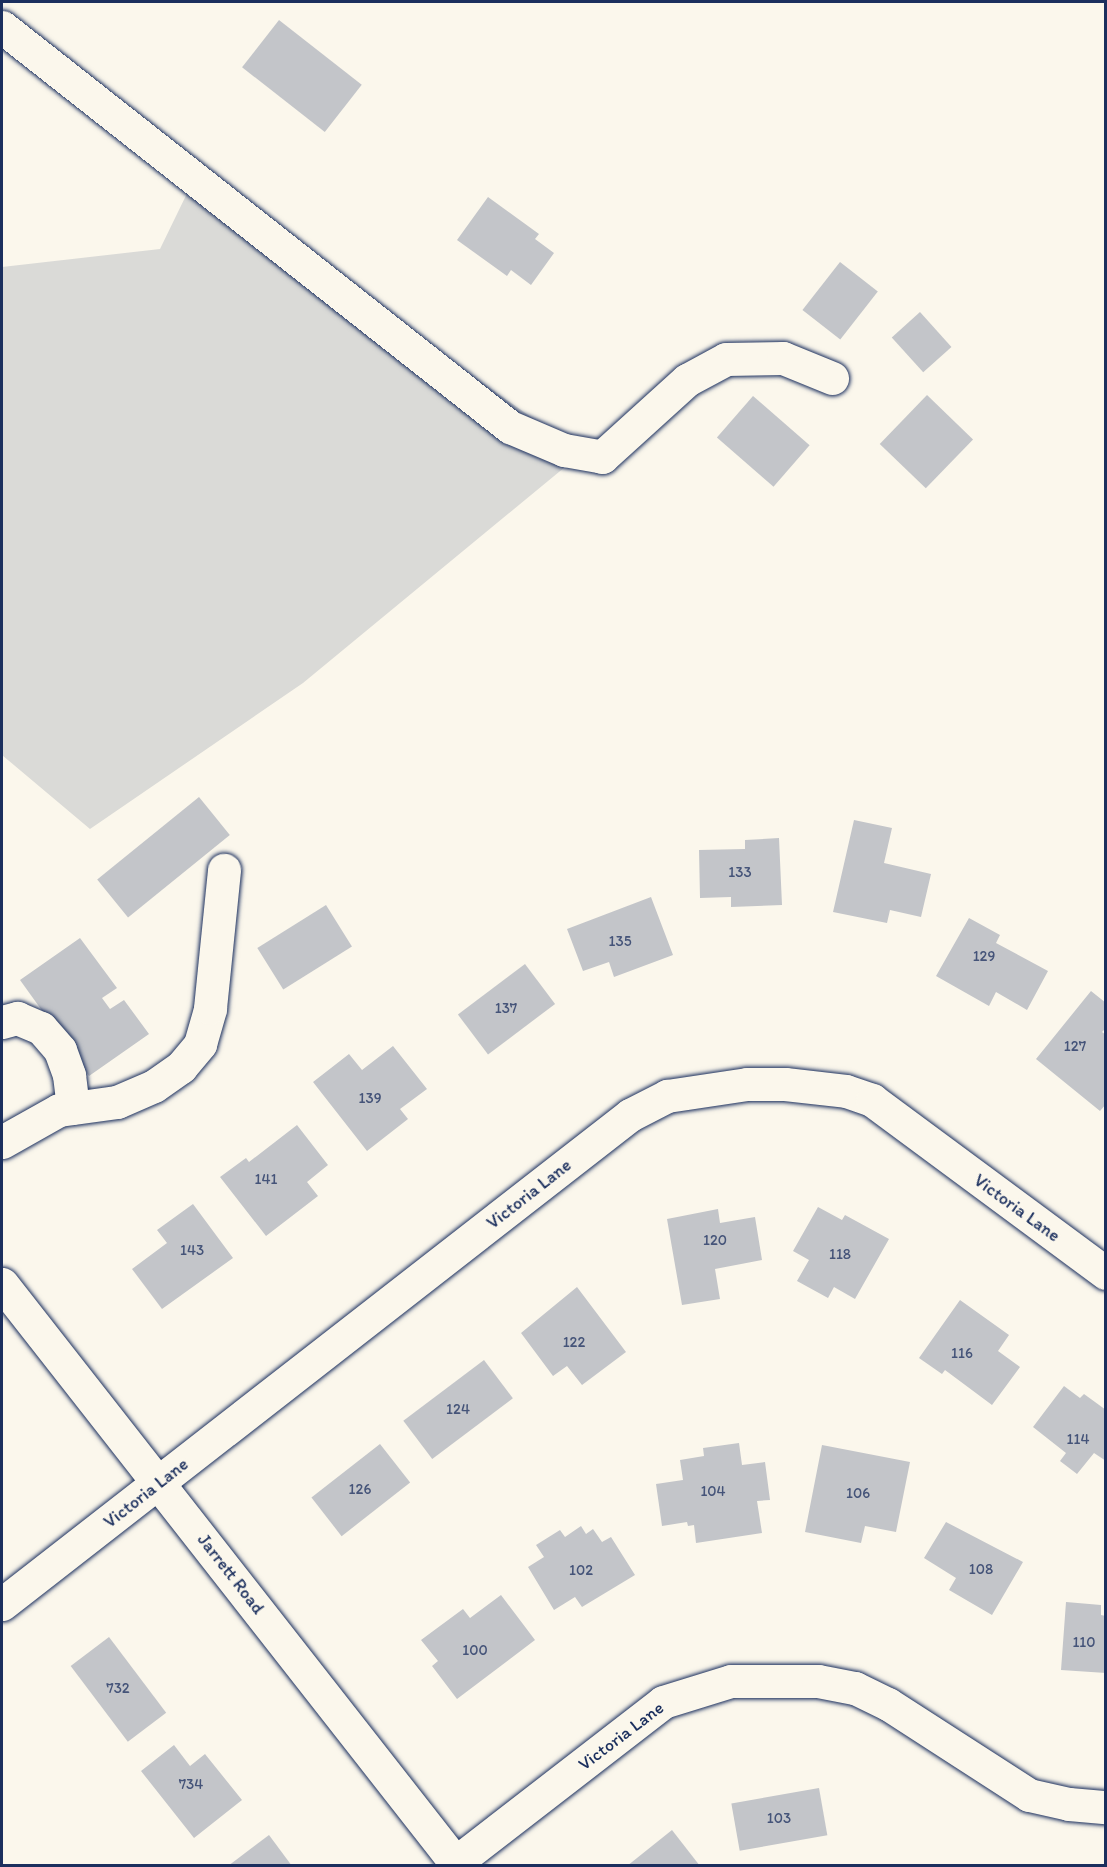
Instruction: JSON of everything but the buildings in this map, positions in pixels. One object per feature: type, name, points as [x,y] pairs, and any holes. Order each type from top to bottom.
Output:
[{"type":"street","points":[[2,27],[510,427],[553,446],[602,458],[687,380],[726,359],[783,358],[832,378]]},
{"type":"street","points":[[2,1142],[59,1110],[117,1102],[154,1086],[181,1067],[200,1044],[210,1008],[224,870]]},
{"type":"street","points":[[2,1022],[17,1018],[41,1028],[60,1050],[69,1075],[73,1108]]},
{"type":"street","name":"Victoria Lane","points":[[2,1604],[161,1483],[630,1115],[668,1096],[747,1084],[785,1084],[846,1091],[872,1100],[1106,1273]]},
{"type":"street","name":"Jarrett Road","points":[[2,1284],[161,1483],[457,1864]]},
{"type":"street","name":"Victoria Lane","points":[[457,1864],[663,1702],[731,1681],[818,1681],[855,1688],[888,1704],[1029,1795],[1069,1804],[1106,1807]]},
{"type":"shaded area","points":[[194,179],[582,453],[303,683],[90,829],[2,755],[2,267],[160,249]]}]
